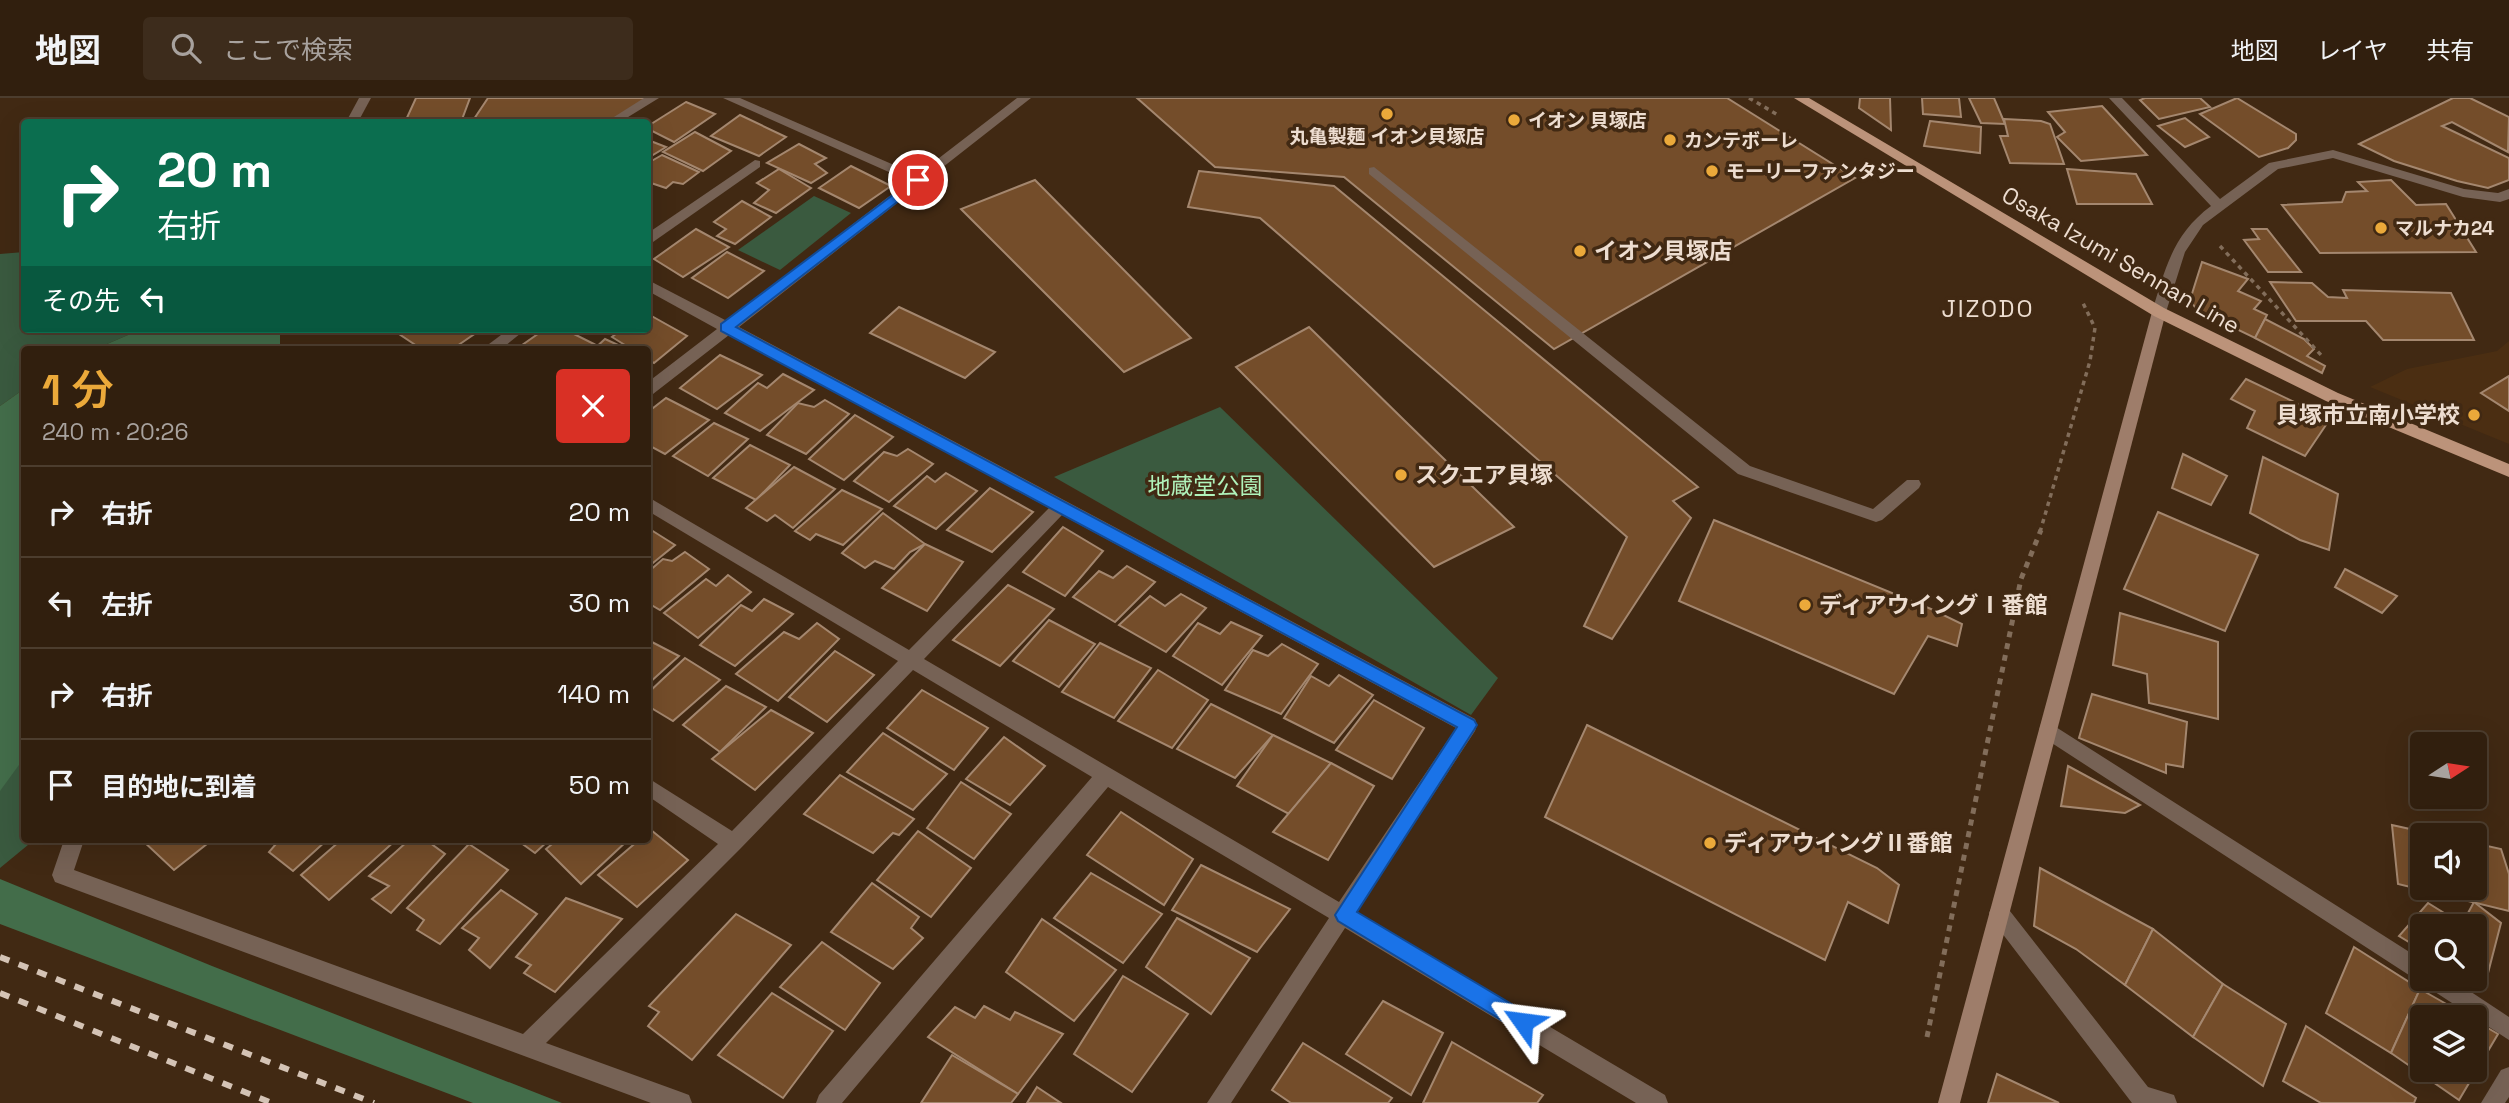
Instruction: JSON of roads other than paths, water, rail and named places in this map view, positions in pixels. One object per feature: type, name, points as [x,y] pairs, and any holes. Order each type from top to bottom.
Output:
[{"type":"main road","name":"Osaka Izumi Sennan Line","points":[[1800,98],[2159,312],[2332,397],[2509,471]]},
{"type":"street","points":[[354,119],[365,98]]},
{"type":"street","points":[[617,119],[653,98]]},
{"type":"street","points":[[729,98],[918,180]]},
{"type":"street","points":[[651,388],[1025,98]]},
{"type":"street","points":[[2115,98],[2218,205]]},
{"type":"street","points":[[1949,1103],[2159,312],[2178,252],[2198,222],[2274,166],[2333,154],[2463,193],[2500,198],[2509,193]]},
{"type":"street","points":[[651,237],[755,164]]},
{"type":"street","points":[[1374,171],[1744,470],[1876,516],[1913,484]]},
{"type":"street","points":[[651,287],[1468,725],[1345,915],[1218,1103]]},
{"type":"street","points":[[495,346],[513,333]]},
{"type":"street","points":[[651,505],[910,661],[1345,915],[1657,1103]]},
{"type":"street","points":[[527,1046],[733,843],[1060,506]]},
{"type":"street","points":[[2048,730],[2410,964]]},
{"type":"street","points":[[827,1103],[1106,775]]},
{"type":"street","points":[[651,788],[733,843]]},
{"type":"street","points":[[73,843],[62,875],[681,1103]]},
{"type":"street","points":[[1999,913],[2141,1097],[2166,1103]]},
{"type":"street","points":[[2451,991],[2509,1029]]},
{"type":"street","points":[[2492,1103],[2509,1078]]},
{"type":"railway","points":[[0,957],[374,1103]]},
{"type":"railway","points":[[0,993],[272,1103]]},
{"type":"place","name":"丸亀製麺 イオン貝塚店","points":[[1387,114]]},
{"type":"place","name":"イオン 貝塚店","points":[[1514,120]]},
{"type":"place","name":"カンテボーレ","points":[[1670,140]]},
{"type":"place","name":"モーリーファンタジー","points":[[1712,171]]},
{"type":"place","name":"マルナカ24","points":[[2381,228]]},
{"type":"place","name":"イオン貝塚店","points":[[1580,251]]},
{"type":"place","name":"貝塚市立南小学校","points":[[2474,415]]},
{"type":"place","name":"スクエア貝塚","points":[[1401,475]]},
{"type":"place","name":"ディアウイングⅠ番館","points":[[1805,605]]},
{"type":"place","name":"ディアウイングⅡ番館","points":[[1710,843]]},
{"type":"district","name":"JIZODO","points":[[1988,309]]},
{"type":"park label","name":"地蔵堂公園","points":[[1205,486]]}]
